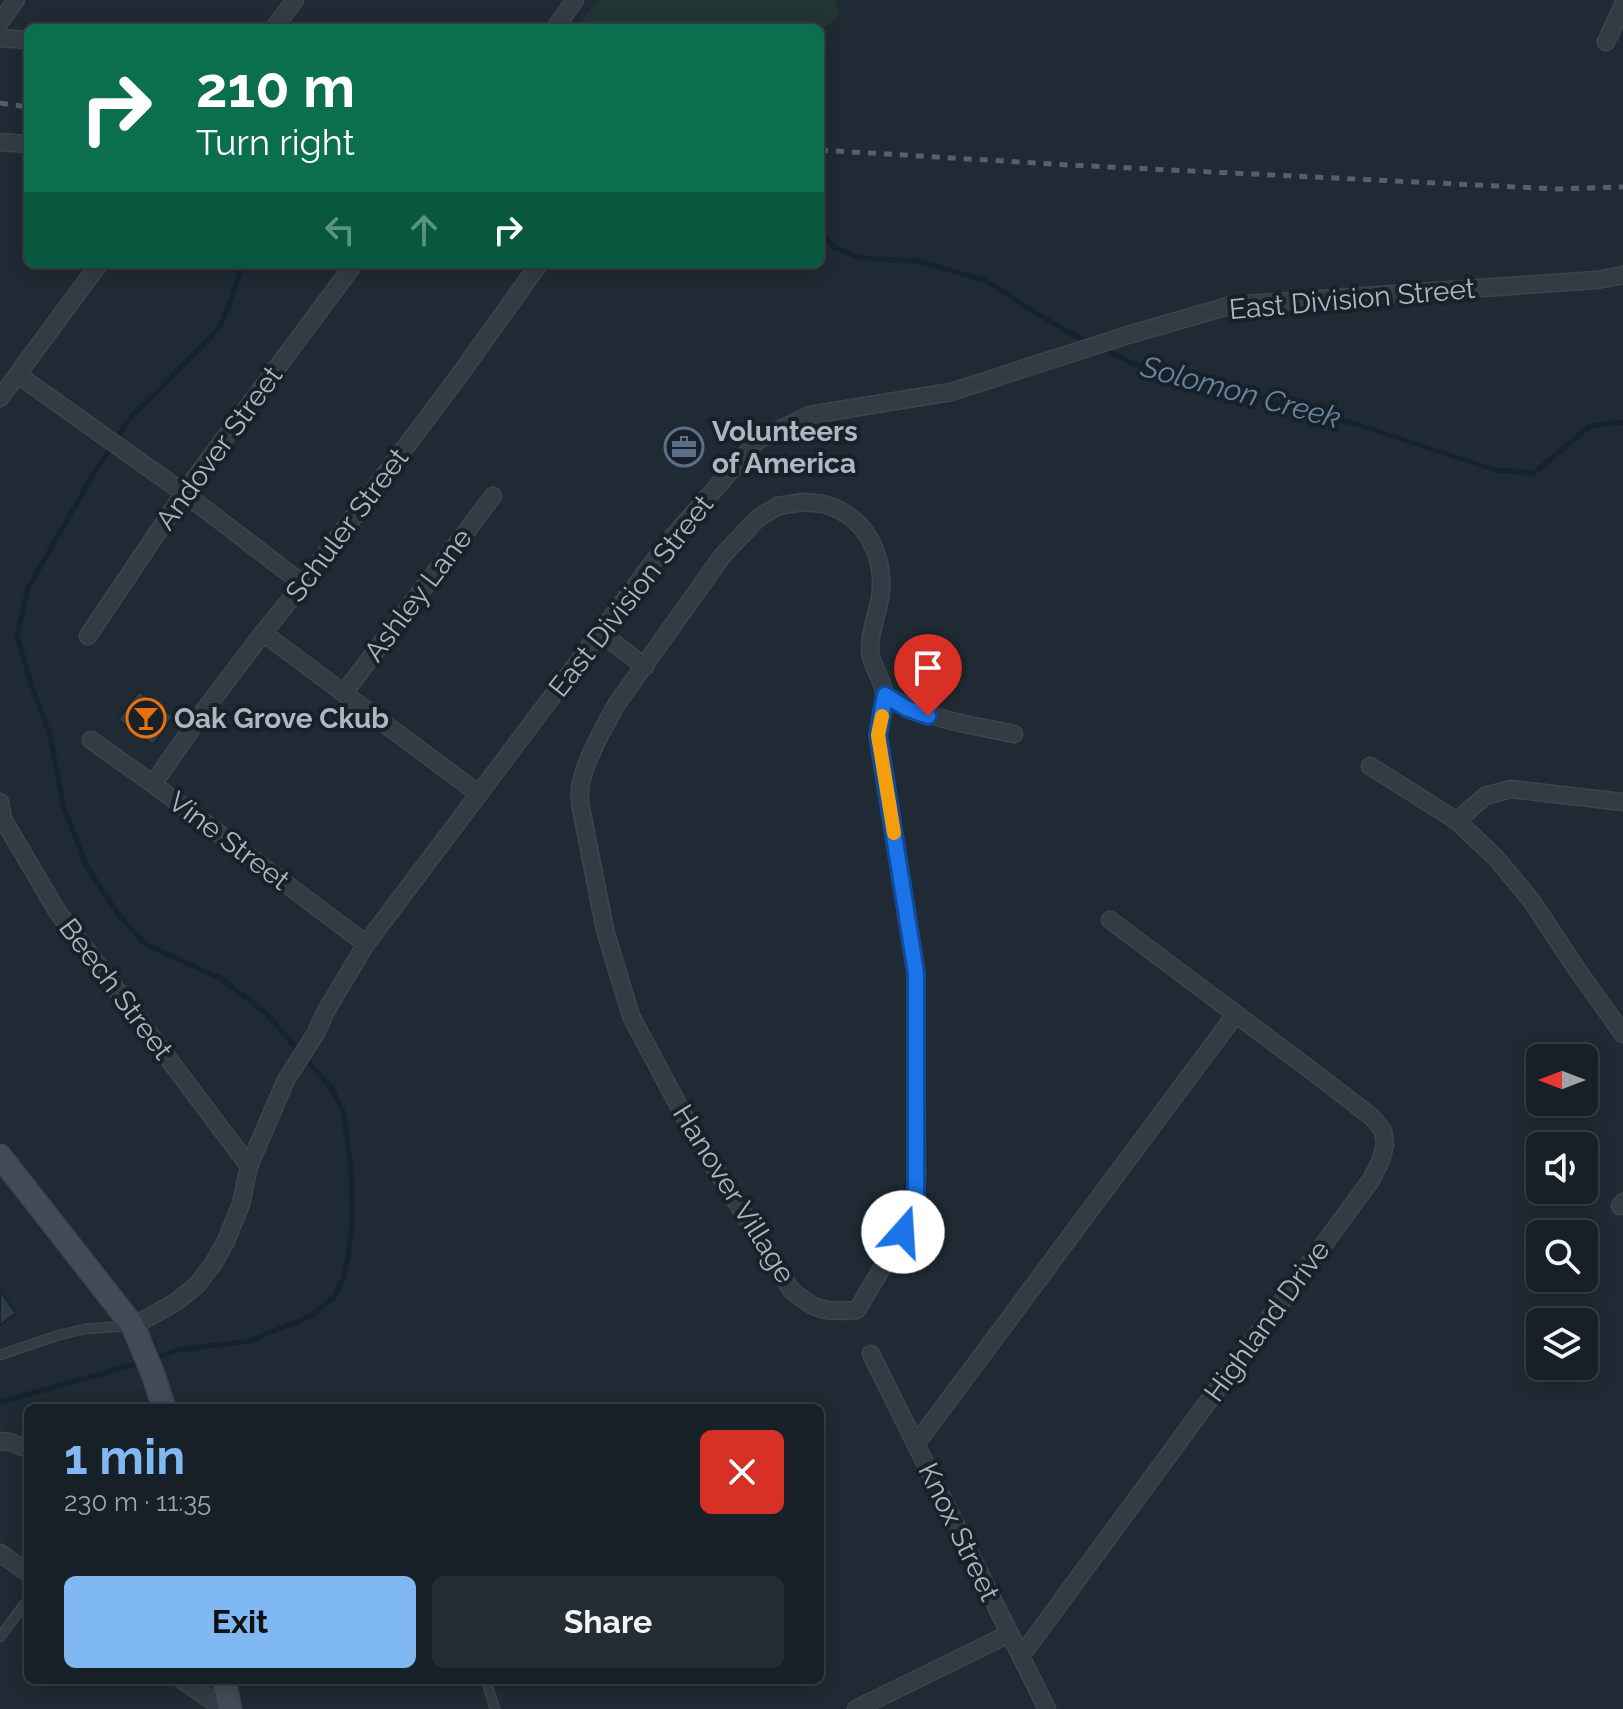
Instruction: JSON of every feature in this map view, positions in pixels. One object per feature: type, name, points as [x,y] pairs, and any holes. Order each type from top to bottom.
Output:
[{"type":"main road","points":[[0,1156],[7,1174],[133,1326],[163,1404]]},
{"type":"main road","points":[[224,1684],[227,1709]]},
{"type":"street","points":[[0,22],[16,0]]},
{"type":"street","points":[[277,24],[295,0]]},
{"type":"street","points":[[558,24],[575,0]]},
{"type":"street","points":[[1606,42],[1623,5]]},
{"type":"street","points":[[0,38],[24,40]]},
{"type":"street","points":[[0,142],[24,144]]},
{"type":"street","points":[[0,398],[96,268]]},
{"type":"street","name":"Andover Street","points":[[88,636],[184,493],[351,268]]},
{"type":"street","name":"Schuler Street","points":[[153,784],[206,708],[303,584],[536,268]]},
{"type":"street","name":"East Division Street","points":[[133,1326],[176,1302],[196,1286],[213,1264],[241,1204],[249,1166],[286,1080],[366,944],[669,541],[758,440],[810,415],[951,392],[1232,305],[1597,280],[1623,275]]},
{"type":"street","points":[[18,375],[184,493],[303,584]]},
{"type":"street","name":"Ashley Lane","points":[[344,693],[493,496]]},
{"type":"street","name":"Hanover Village","points":[[803,502],[825,504],[864,528],[875,546],[881,573],[880,596],[870,633],[870,654],[885,695],[878,735],[916,973],[916,1211],[857,1310],[827,1312],[807,1303],[791,1290],[692,1131],[631,1016],[605,930],[580,803],[580,784],[616,705],[723,555],[758,518],[778,506],[803,502]]},
{"type":"street","points":[[263,633],[479,794]]},
{"type":"street","points":[[601,633],[645,667]]},
{"type":"street","points":[[885,695],[906,708],[928,716],[1014,734]]},
{"type":"street","name":"Vine Street","points":[[91,740],[366,944]]},
{"type":"street","points":[[1370,766],[1457,821],[1496,858],[1531,900],[1623,1034]]},
{"type":"street","points":[[1457,821],[1485,796],[1511,789],[1623,802]]},
{"type":"street","name":"Beech Street","points":[[0,802],[3,819],[57,911],[249,1166]]},
{"type":"street","name":"Highland Drive","points":[[1021,1656],[1361,1193],[1381,1160],[1385,1145],[1383,1131],[1373,1118],[1110,920]]},
{"type":"street","points":[[916,1444],[1235,1015]]},
{"type":"street","name":"Knox Street","points":[[871,1354],[1047,1709]]},
{"type":"street","points":[[0,1441],[24,1447]]},
{"type":"street","points":[[0,1553],[24,1570]]},
{"type":"street","points":[[856,1709],[1009,1634]]},
{"type":"street","points":[[188,1684],[227,1709]]},
{"type":"lane","points":[[0,1355],[85,1329],[133,1326]]},
{"type":"lane","points":[[0,1637],[24,1604]]},
{"type":"lane","points":[[487,1684],[495,1709]]},
{"type":"green space","points":[[598,0],[836,0],[838,17],[824,28],[824,24],[579,24]]},
{"type":"building","name":"Oak Grove Ckub","points":[[139,691],[173,716],[153,745],[118,720]]},
{"type":"building","points":[[0,1291],[16,1313],[0,1325]]},
{"type":"waterway","name":"Solomon Creek","points":[[824,236],[834,247],[859,258],[917,261],[984,280],[1089,342]]},
{"type":"waterway","name":"Solomon Creek","points":[[241,268],[219,328],[129,419],[93,475],[28,588],[17,636],[50,736],[64,808],[86,865],[118,914],[145,944],[220,978],[266,1013],[299,1051]]},
{"type":"waterway","name":"Solomon Creek","points":[[1101,348],[1134,364],[1359,425],[1495,470],[1534,473],[1590,426],[1623,422]]},
{"type":"waterway","name":"Solomon Creek","points":[[152,1359],[178,1350],[249,1341],[311,1316],[333,1298],[343,1279],[352,1222],[351,1167],[343,1111],[332,1089],[305,1058]]},
{"type":"waterway","name":"Solomon Creek","points":[[0,1402],[143,1362]]},
{"type":"railway","points":[[0,103],[24,106]]},
{"type":"railway","points":[[824,150],[1558,189],[1623,187]]},
{"type":"slow traffic","points":[[882,716],[878,735],[894,833]]},
{"type":"place","name":"Volunteers of America","points":[[684,447]]},
{"type":"place","name":"Oak Grove Ckub","points":[[146,718]]},
{"type":"route","points":[[903,1232],[916,1211],[916,973],[878,735],[885,695],[906,708],[928,716]]}]
